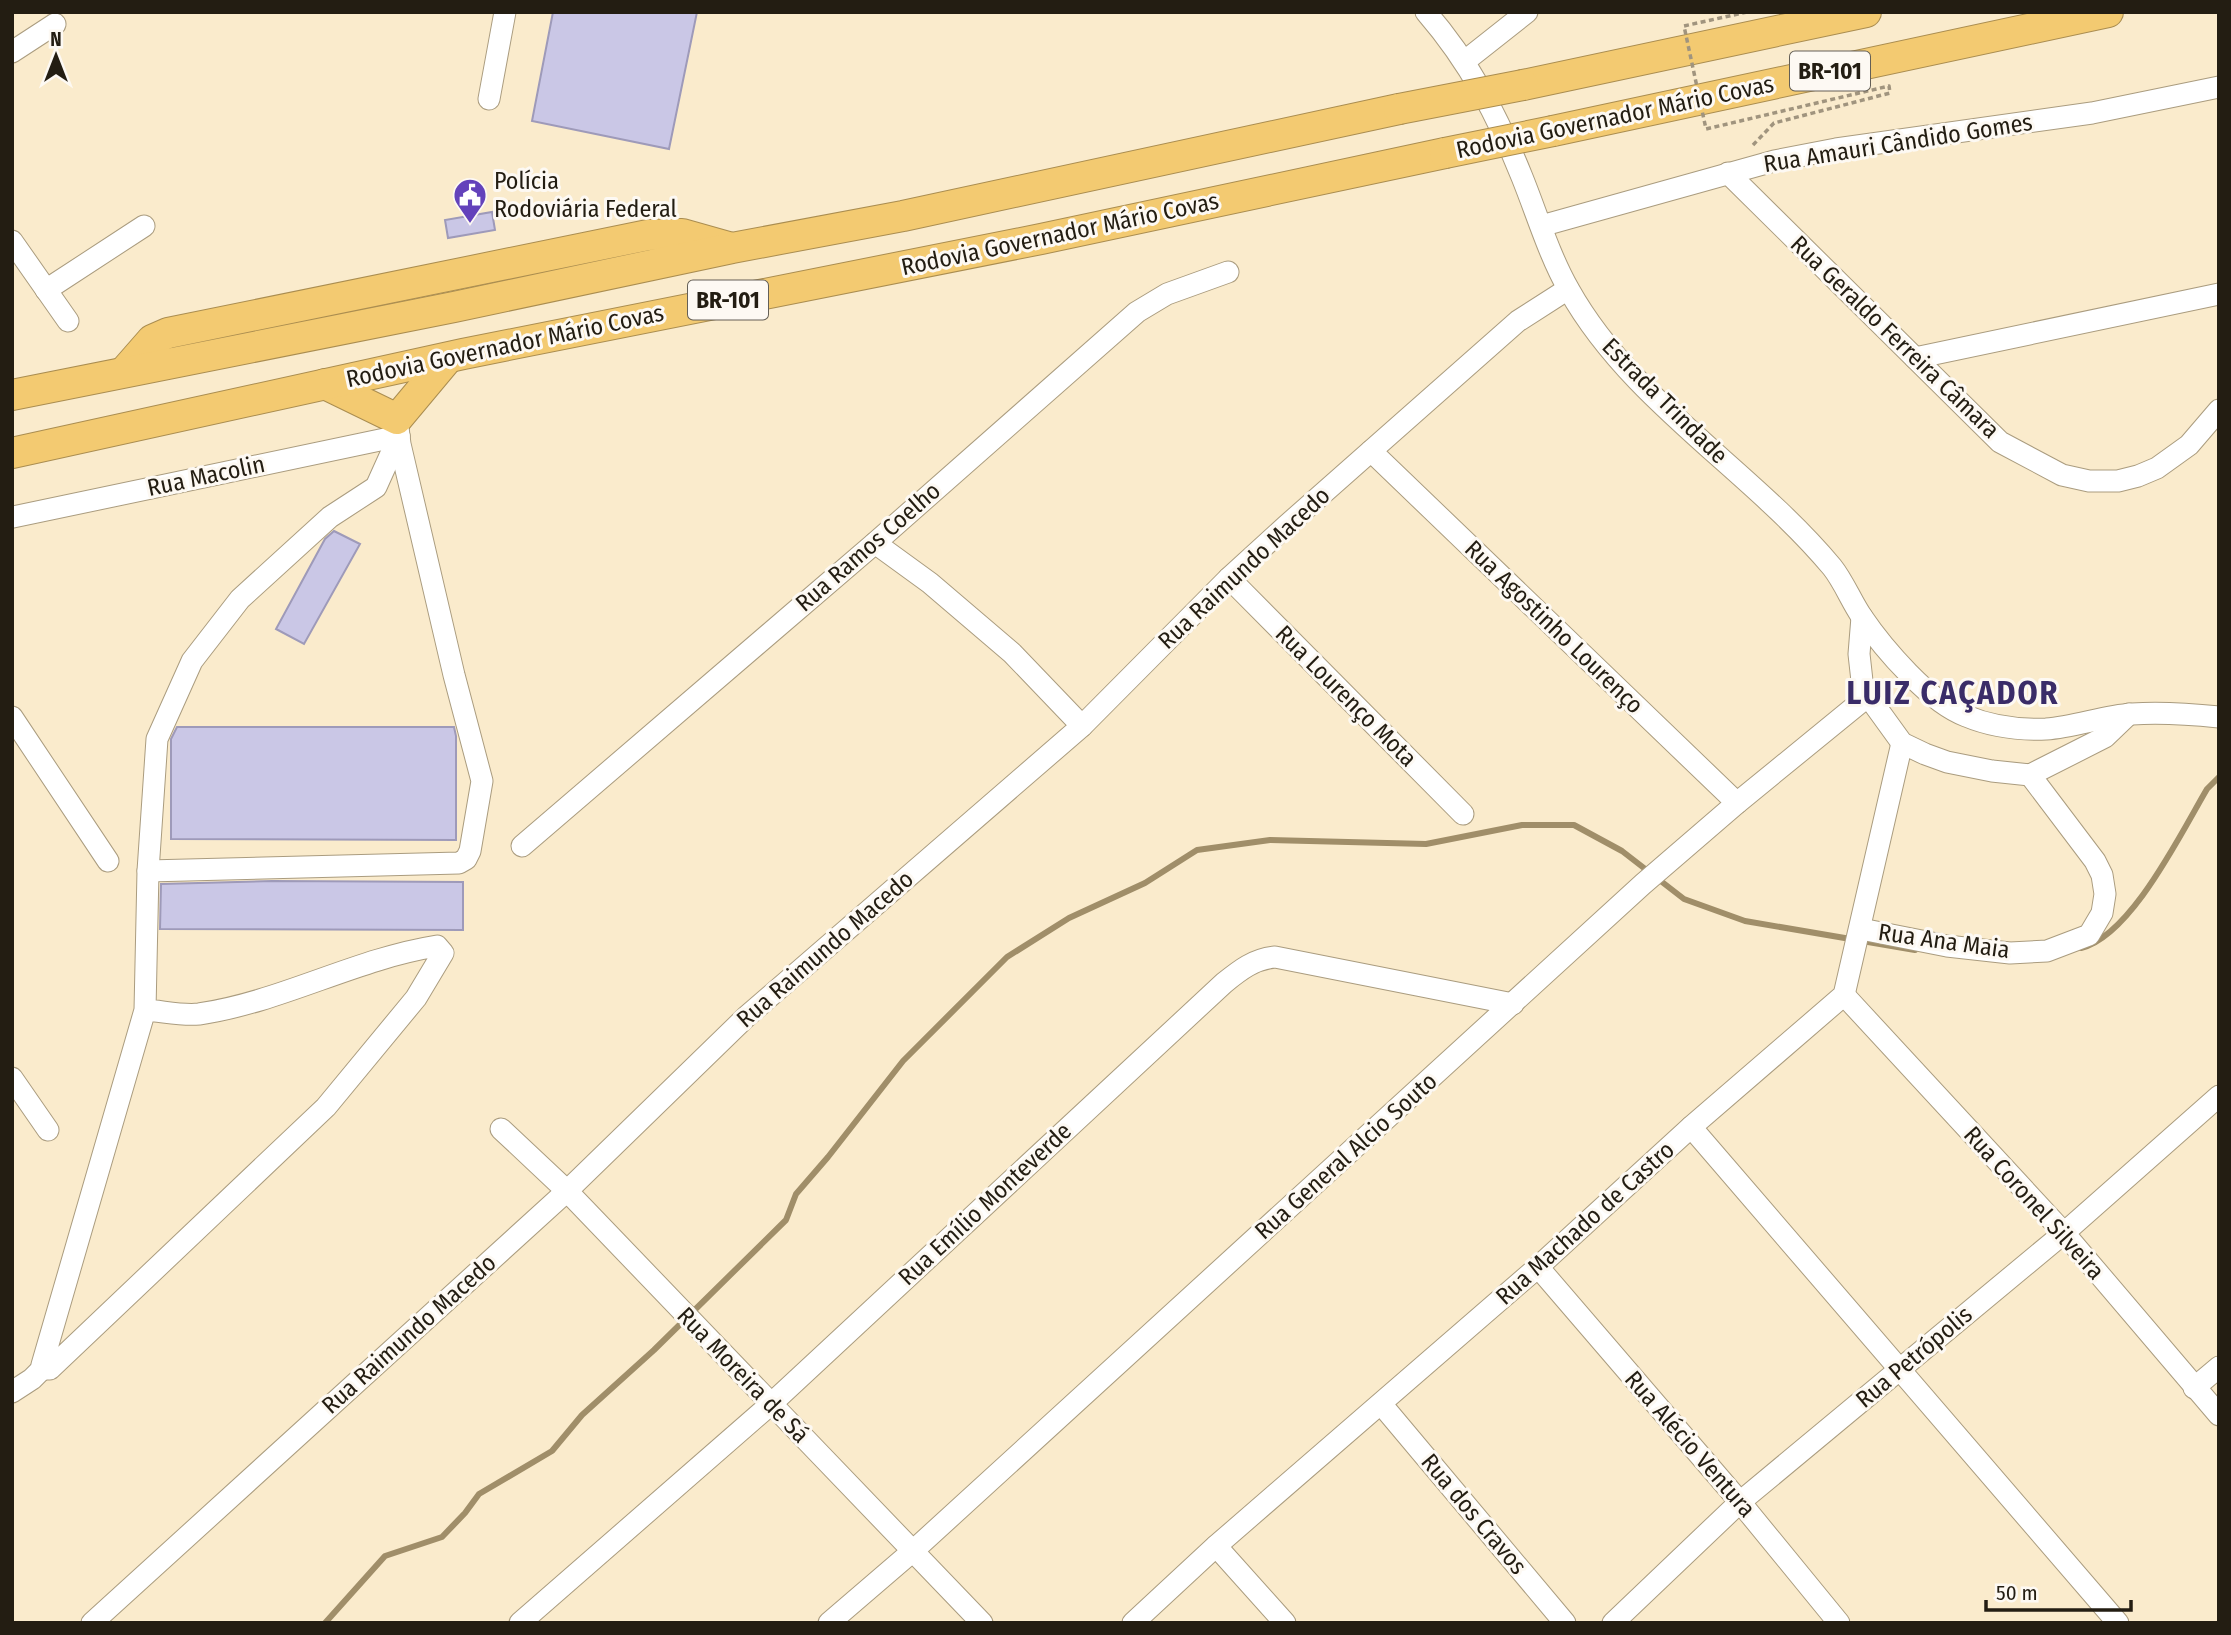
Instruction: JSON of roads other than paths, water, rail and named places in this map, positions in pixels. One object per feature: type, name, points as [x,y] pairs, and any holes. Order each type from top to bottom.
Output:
[{"type":"highway","name":"Rodovia Governador Mário Covas","points":[[12,395],[454,307],[732,248],[903,216],[1866,12]]},
{"type":"highway","name":"Rodovia Governador Mário Covas","points":[[12,453],[448,358],[1041,239],[2108,12]]},
{"type":"highway","points":[[325,384],[398,427],[448,358]]},
{"type":"street","points":[[489,99],[505,12]]},
{"type":"street","name":"Estrada Trindade","points":[[1426,12],[1465,61],[1493,108],[1568,289],[1600,338],[1623,366],[1782,514],[1832,567],[1862,617],[1911,676],[1963,715],[1989,724],[2048,729],[2129,714],[2184,713],[2219,717]]},
{"type":"street","points":[[1465,61],[1527,12]]},
{"type":"street","points":[[12,52],[55,24]]},
{"type":"street","name":"Rua Amauri Cândido Gomes","points":[[1541,226],[1774,161],[1836,149],[2092,113],[2219,87]]},
{"type":"street","name":"Rua Geraldo Ferreira Câmara","points":[[1728,173],[2000,442],[2062,475],[2089,481],[2118,481],[2138,476],[2157,468],[2189,446],[2219,410]]},
{"type":"street","points":[[46,290],[144,226]]},
{"type":"street","points":[[12,241],[68,321]]},
{"type":"street","name":"Rua Ramos Coelho","points":[[522,846],[1137,312],[1167,294],[1228,272]]},
{"type":"street","name":"Rua Raimundo Macedo","points":[[92,1623],[114,1614],[567,1191],[746,1017],[1082,726],[1229,578],[1518,321],[1568,289]]},
{"type":"street","points":[[1915,358],[2219,295]]},
{"type":"street","points":[[148,871],[458,863],[466,859],[470,851],[482,781],[454,675],[398,427]]},
{"type":"street","points":[[12,1392],[32,1380],[43,1368],[145,1010],[148,871],[157,739],[192,660],[240,599],[330,517],[376,487],[398,427]]},
{"type":"street","name":"Rua Macolin","points":[[12,498],[15,505],[13,517],[398,427]]},
{"type":"street","name":"Rua Agostinho Lourenço","points":[[1371,451],[1737,803]]},
{"type":"street","points":[[874,543],[930,583],[1012,653],[1082,726]]},
{"type":"street","name":"Rua Lourenço Mota","points":[[1229,578],[1463,814]]},
{"type":"street","points":[[1862,617],[1859,654],[1862,681],[1868,696],[1902,743],[1947,762],[2030,775],[2105,737],[2129,714]]},
{"type":"street","name":"Rua General Alcio Souto","points":[[829,1623],[914,1550],[1663,866],[1868,696]]},
{"type":"street","points":[[12,717],[108,861]]},
{"type":"street","points":[[1844,995],[1902,743]]},
{"type":"street","name":"Rua Ana Maia","points":[[1859,939],[2010,953],[2047,951],[2089,935],[2102,913],[2105,894],[2102,874],[2030,775]]},
{"type":"street","points":[[43,1368],[50,1368],[326,1107],[416,998],[443,953],[437,946],[404,951],[267,998],[196,1014],[145,1010]]},
{"type":"street","name":"Rua Emílio Monteverde","points":[[520,1623],[771,1404],[1245,966],[1264,958],[1275,957],[1513,1004]]},
{"type":"street","name":"Rua Machado de Castro","points":[[1133,1623],[1216,1546],[1382,1405],[1691,1127],[1844,995]]},
{"type":"street","name":"Rua Coronel Silveira","points":[[1844,995],[2064,1233],[2219,1415]]},
{"type":"street","points":[[12,1078],[48,1130]]},
{"type":"street","name":"Rua Petrópolis","points":[[1613,1623],[1741,1502],[2064,1233],[2219,1096]]},
{"type":"street","points":[[1691,1127],[2118,1623]]},
{"type":"street","name":"Rua Moreira de Sá","points":[[501,1129],[567,1191],[663,1294],[982,1623]]},
{"type":"street","name":"Rua Alécio Ventura","points":[[1538,1267],[1741,1502],[1839,1623]]},
{"type":"street","points":[[2194,1388],[2219,1367]]},
{"type":"street","name":"Rua dos Cravos","points":[[1382,1405],[1565,1623]]},
{"type":"street","points":[[1216,1546],[1286,1623]]},
{"type":"waterway","points":[[2081,948],[2100,940],[2136,904],[2169,855],[2207,789],[2219,777]]},
{"type":"waterway","points":[[325,1623],[385,1556],[442,1537],[479,1494],[552,1451],[582,1415],[654,1350],[786,1220],[796,1194],[903,1061],[1007,957],[1069,918],[1145,883],[1197,850],[1270,840],[1426,844],[1522,825],[1574,825],[1622,851],[1684,899],[1745,921],[1915,950]]},
{"type":"place","name":"Polícia Rodoviária Federal","points":[[470,225]]},
{"type":"district","name":"LUIZ CAÇADOR","points":[[1953,693]]}]
